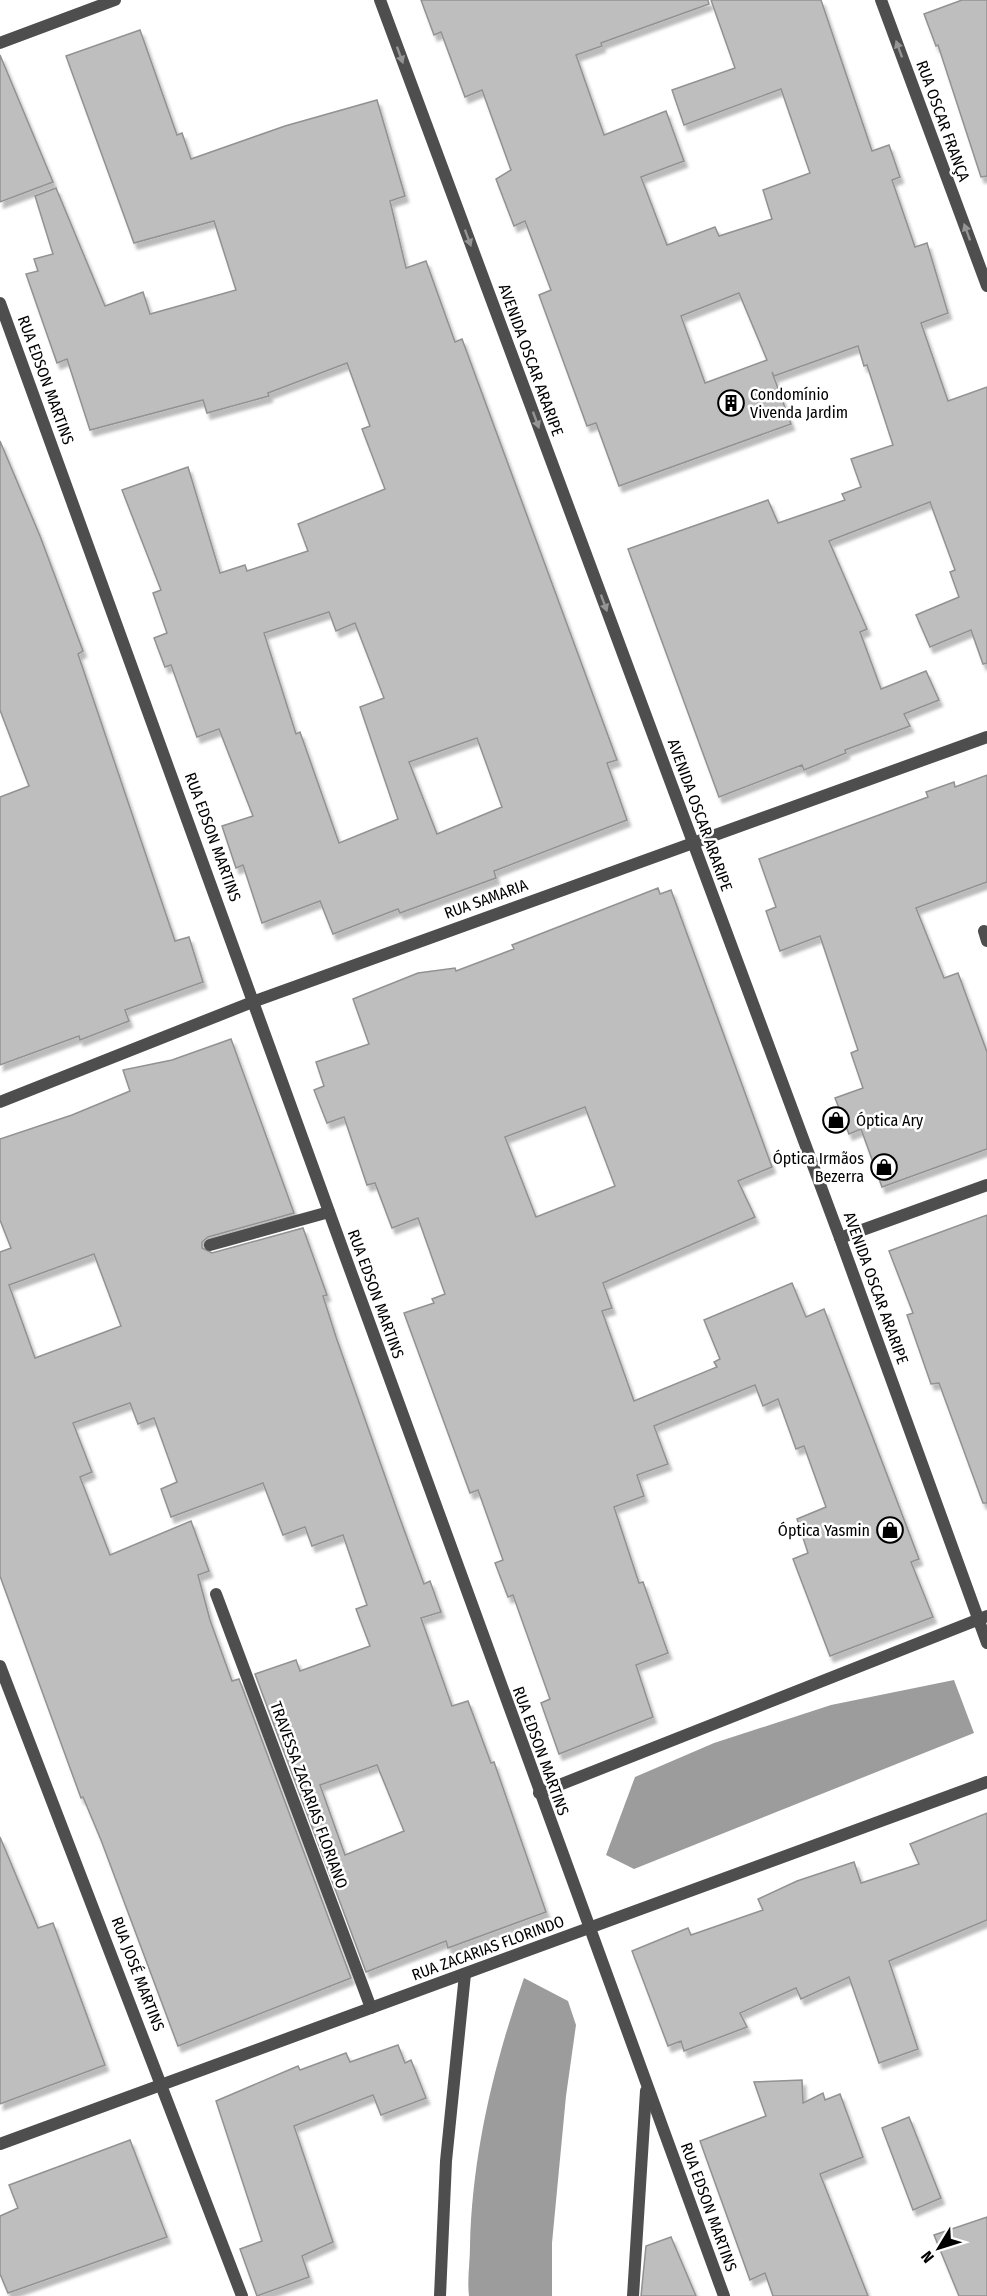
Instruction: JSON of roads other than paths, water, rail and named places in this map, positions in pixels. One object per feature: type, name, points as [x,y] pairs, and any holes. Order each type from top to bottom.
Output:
[{"type":"street","points":[[0,43],[115,0]]},
{"type":"street","name":"AVENIDA OSCAR ARARIPE","points":[[380,0],[983,1618],[987,1643]]},
{"type":"street","name":"RUA OSCAR FRANÇA","points":[[881,0],[987,286]]},
{"type":"street","name":"RUA EDSON MARTINS","points":[[0,303],[255,1001],[588,1929],[724,2296]]},
{"type":"street","name":"RUA SAMARIA","points":[[0,1102],[255,1001],[987,737]]},
{"type":"street","points":[[840,1238],[987,1185]]},
{"type":"street","points":[[210,1245],[329,1212]]},
{"type":"street","name":"TRAVESSA ZACARIAS FLORIANO","points":[[216,1594],[371,2008]]},
{"type":"street","points":[[539,1793],[983,1618]]},
{"type":"street","name":"RUA JOSÉ MARTINS","points":[[0,1666],[242,2296]]},
{"type":"street","name":"RUA ZACARIAS FLORINDO","points":[[0,2144],[987,1782]]},
{"type":"street","points":[[440,2296],[446,2161],[465,1974]]},
{"type":"street","points":[[633,2296],[646,2086]]},
{"type":"place","name":"Condomínio Vivenda Jardim","points":[[731,403]]},
{"type":"place","name":"Óptica Ary","points":[[836,1120]]},
{"type":"place","name":"Óptica Irmãos Bezerra","points":[[884,1167]]},
{"type":"place","name":"Óptica Yasmin","points":[[890,1530]]}]
